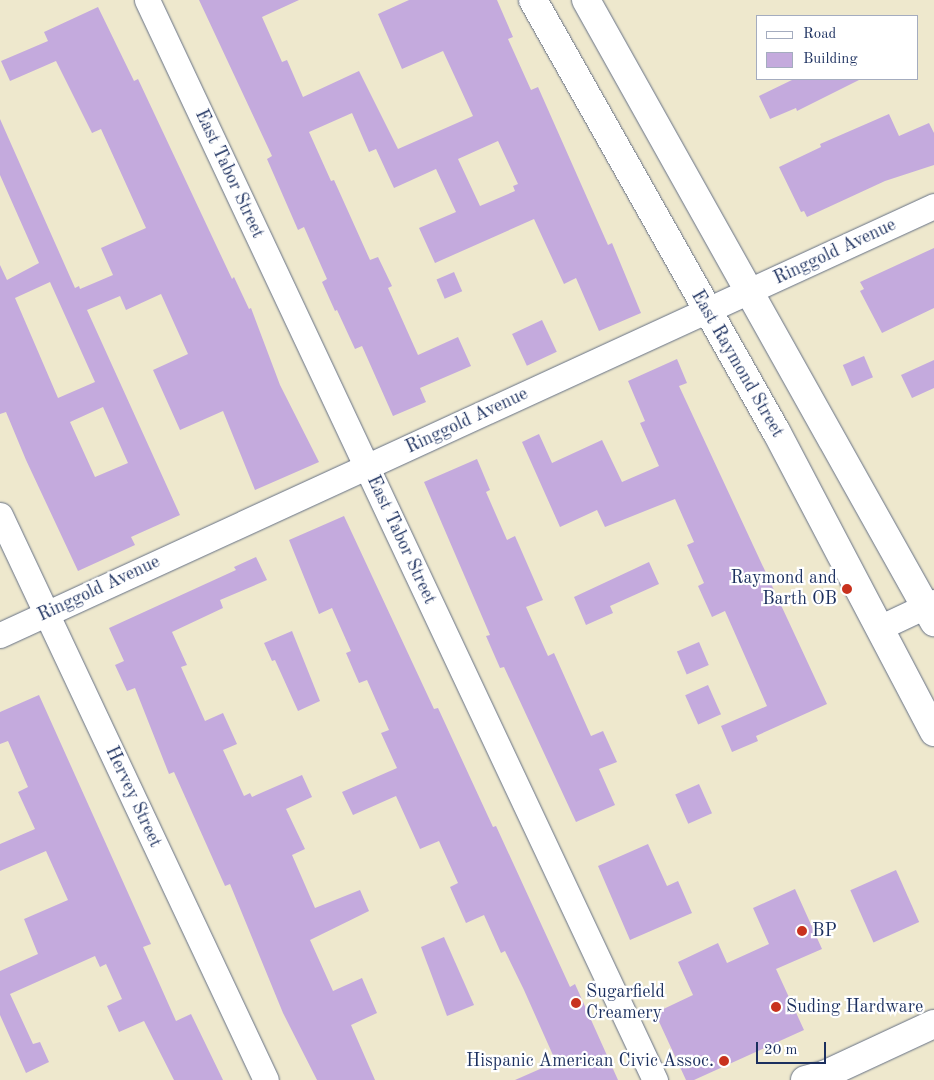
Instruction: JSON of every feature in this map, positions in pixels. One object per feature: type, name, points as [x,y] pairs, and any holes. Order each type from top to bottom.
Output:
[{"type":"main road","name":"East Raymond Street","points":[[533,0],[776,431],[934,732]]},
{"type":"main road","points":[[586,0],[931,610]]},
{"type":"main road","points":[[805,1080],[824,1075],[934,1024]]},
{"type":"street","name":"East Tabor Street","points":[[147,0],[655,1080]]},
{"type":"street","name":"Ringgold Avenue","points":[[0,634],[934,206]]},
{"type":"street","name":"Hervey Street","points":[[0,515],[266,1080]]},
{"type":"street","points":[[879,628],[931,610]]},
{"type":"building","points":[[199,0],[299,0],[262,17],[282,62],[287,60],[303,97],[359,71],[398,149],[473,116],[443,51],[402,69],[378,14],[409,0],[497,0],[513,37],[508,39],[531,90],[538,87],[608,245],[612,243],[641,313],[599,331],[576,278],[564,284],[534,219],[435,263],[419,228],[456,212],[436,169],[394,188],[376,149],[369,152],[352,113],[309,132],[331,181],[334,180],[370,260],[378,257],[392,286],[388,288],[418,355],[458,337],[471,366],[420,388],[426,402],[393,416],[362,346],[355,349],[337,310],[335,311],[322,282],[327,279],[304,227],[298,230],[267,159],[272,156]],"holes":[[[498,141],[518,184],[513,186],[515,191],[480,206],[458,159]]]},
{"type":"building","points":[[98,7],[134,81],[138,79],[232,279],[234,277],[249,309],[251,308],[280,385],[319,462],[255,490],[223,411],[180,430],[153,370],[188,354],[161,294],[126,310],[120,296],[87,310],[180,515],[131,537],[135,545],[78,571],[26,460],[6,412],[0,414],[0,265],[7,280],[39,263],[0,175],[0,119],[75,288],[79,286],[80,289],[113,275],[101,248],[146,228],[101,129],[92,133],[56,61],[10,81],[1,61],[48,41],[44,32]],"holes":[[[50,282],[95,382],[58,398],[15,298]],[[103,407],[128,463],[95,477],[70,422]]]},
{"type":"building","points":[[792,80],[859,80],[797,111],[796,108],[770,119],[759,96]]},
{"type":"building","points":[[889,114],[899,136],[929,123],[934,133],[934,165],[885,181],[807,217],[804,211],[801,212],[779,167],[821,147],[820,144]]},
{"type":"building","points":[[934,248],[934,308],[882,333],[860,291],[864,289],[860,282]]},
{"type":"building","points":[[454,272],[462,291],[445,299],[437,279]]},
{"type":"building","points":[[542,320],[557,352],[527,366],[512,334]]},
{"type":"building","points":[[864,356],[873,377],[852,386],[843,365]]},
{"type":"building","points":[[677,359],[687,383],[679,386],[827,704],[756,736],[758,741],[732,752],[721,726],[767,706],[725,611],[712,617],[698,586],[704,583],[687,545],[694,542],[675,499],[605,527],[597,510],[560,527],[522,442],[539,434],[552,463],[602,440],[622,482],[659,466],[640,423],[645,421],[628,381]]},
{"type":"building","points":[[934,360],[934,388],[912,398],[901,375]]},
{"type":"building","points":[[477,459],[490,490],[486,492],[507,540],[515,536],[543,600],[526,607],[548,656],[554,653],[591,736],[603,731],[617,762],[599,769],[615,805],[576,822],[504,667],[500,668],[486,636],[490,635],[424,482]]},
{"type":"building","points":[[344,516],[434,709],[438,708],[493,827],[496,826],[570,987],[575,984],[618,1080],[515,1080],[556,1062],[505,951],[501,953],[484,915],[466,923],[450,887],[458,883],[439,841],[420,849],[396,796],[353,815],[342,792],[397,768],[381,733],[389,730],[367,680],[359,683],[346,653],[351,651],[332,608],[319,614],[289,540]]},
{"type":"building","points":[[256,557],[267,580],[220,600],[223,608],[172,632],[187,665],[181,667],[205,721],[223,713],[237,744],[223,750],[244,796],[250,793],[252,797],[302,775],[312,797],[286,809],[305,849],[292,855],[315,908],[360,890],[369,911],[310,940],[333,991],[362,978],[377,1013],[351,1025],[375,1080],[317,1080],[283,1013],[230,884],[225,886],[174,772],[169,774],[135,688],[127,691],[115,665],[124,661],[109,628],[236,570],[234,567]]},
{"type":"building","points":[[649,562],[659,584],[610,606],[613,613],[586,625],[574,597]]},
{"type":"building","points":[[292,631],[320,701],[298,711],[275,660],[272,661],[264,643]]},
{"type":"building","points":[[699,642],[709,665],[687,674],[677,651]]},
{"type":"building","points":[[708,685],[721,714],[698,724],[685,695]]},
{"type":"building","points":[[39,695],[151,944],[143,947],[176,1021],[191,1014],[223,1080],[174,1080],[144,1021],[119,1032],[107,1006],[122,999],[106,964],[100,967],[95,956],[10,994],[33,1044],[40,1042],[49,1062],[26,1073],[0,1015],[0,971],[38,954],[24,919],[68,900],[46,851],[0,871],[0,844],[35,829],[18,792],[28,787],[8,741],[0,744],[0,712]]},
{"type":"building","points":[[699,784],[712,813],[688,824],[675,795]]},
{"type":"building","points":[[648,844],[667,886],[678,881],[692,913],[630,940],[598,866]]},
{"type":"building","points":[[896,870],[919,922],[874,942],[850,890]]},
{"type":"building","points":[[795,889],[822,949],[776,969],[804,1030],[694,1080],[686,1080],[655,1013],[693,995],[678,962],[718,943],[727,963],[769,944],[753,908]]},
{"type":"building","points":[[444,937],[474,1005],[447,1016],[421,947]]},
{"type":"place","name":"Raymond and Barth OB","points":[[847,589]]},
{"type":"place","name":"BP","points":[[802,931]]},
{"type":"place","name":"Sugarfield Creamery","points":[[576,1003]]},
{"type":"place","name":"Suding Hardware","points":[[776,1007]]},
{"type":"place","name":"Hispanic American Civic Assoc.","points":[[724,1061]]}]
